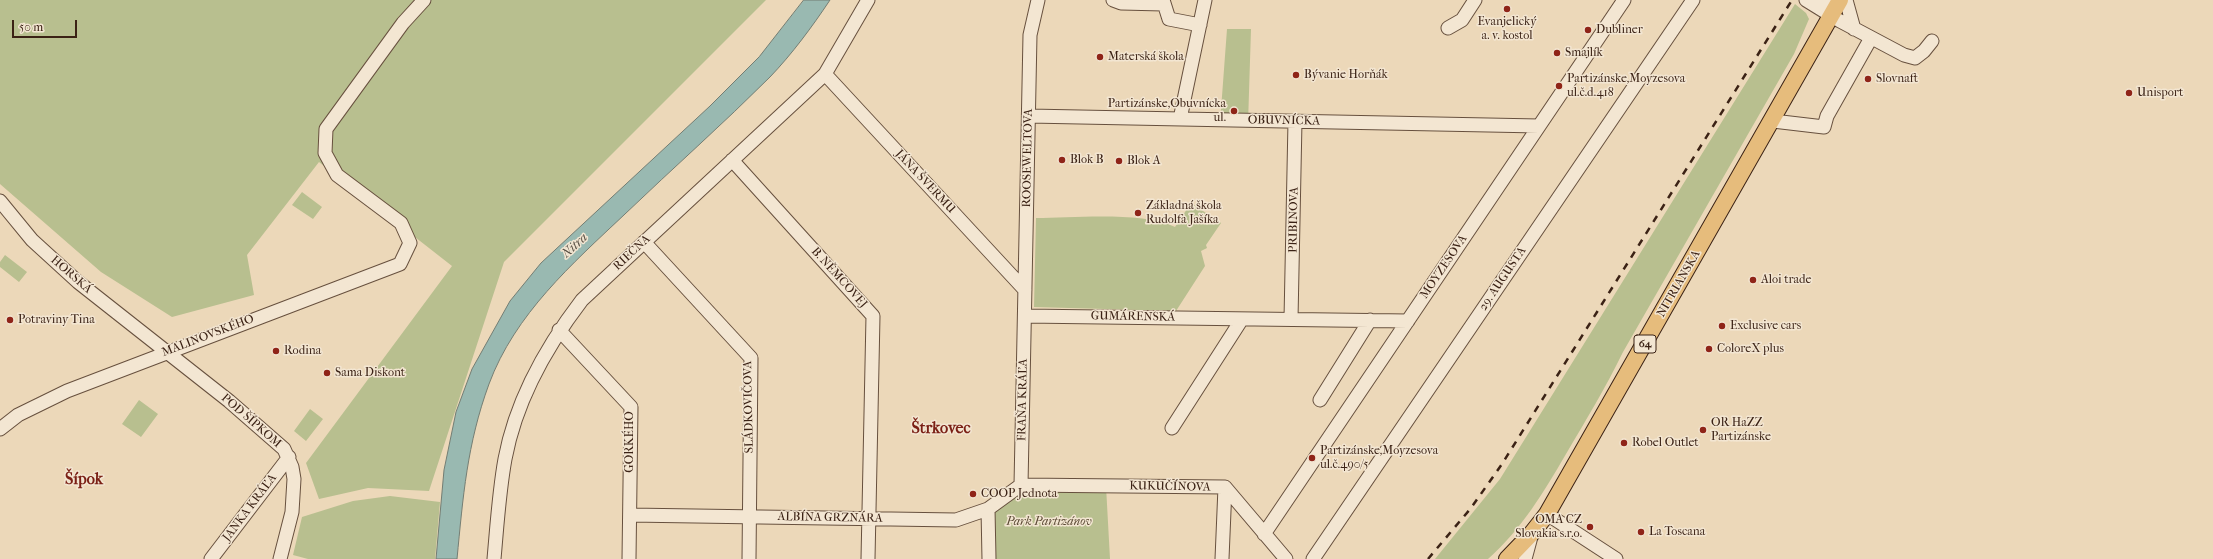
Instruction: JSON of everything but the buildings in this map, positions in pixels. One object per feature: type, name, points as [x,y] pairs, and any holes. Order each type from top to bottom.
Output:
[{"type":"main road","name":"NITRIANSKA","points":[[1507,559],[1532,533],[1547,514],[1773,121],[1840,0]]},
{"type":"street","name":"MALINOVSKÉHO","points":[[0,429],[18,415],[67,391],[167,351],[400,264],[410,243],[401,223],[337,175],[325,153],[326,129],[403,24],[424,0]]},
{"type":"street","name":"RIEČNA","points":[[494,559],[501,479],[511,433],[525,392],[559,330],[582,300],[825,74],[868,0]]},
{"type":"street","name":"ROOSEWELTOVA","points":[[1025,316],[1030,35],[1038,0]]},
{"type":"street","points":[[1113,0],[1121,3],[1163,2],[1169,19],[1200,25]]},
{"type":"street","points":[[1180,119],[1205,0]]},
{"type":"street","points":[[1448,28],[1462,20],[1475,0]]},
{"type":"street","name":"MOYZESOVA","points":[[1264,534],[1624,0]]},
{"type":"street","name":"29. AUGUSTA","points":[[1313,559],[1693,0]]},
{"type":"street","points":[[1807,1],[1827,0]]},
{"type":"street","points":[[1846,0],[1854,29]]},
{"type":"street","points":[[1807,1],[1854,29],[1904,55],[1915,58],[1924,51],[1932,41]]},
{"type":"street","points":[[1807,1],[1818,19],[1822,33]]},
{"type":"street","points":[[1773,121],[1824,127],[1827,116],[1871,38]]},
{"type":"street","name":"JÁNA ŠVERMU","points":[[825,74],[1025,290]]},
{"type":"street","name":"OBUVNÍCKA","points":[[1029,116],[1539,126]]},
{"type":"street","name":"PRIBINOVA","points":[[1291,319],[1295,121]]},
{"type":"street","name":"B. NĚMCOVEJ","points":[[732,160],[873,316],[868,559]]},
{"type":"street","name":"HORSKÁ","points":[[0,201],[32,240],[78,282],[167,351]]},
{"type":"street","name":"SLÁDKOVIČOVA","points":[[644,242],[751,358],[749,559]]},
{"type":"street","name":"GUMÁRENSKÁ","points":[[1025,316],[1408,321]]},
{"type":"street","name":"FRAŇA KRÁĽA","points":[[1021,485],[1025,316]]},
{"type":"street","points":[[1172,428],[1242,319]]},
{"type":"street","points":[[1320,400],[1370,320]]},
{"type":"street","name":"GORKÉHO","points":[[559,330],[631,407],[629,559]]},
{"type":"street","points":[[150,358],[151,340]]},
{"type":"street","name":"POD ŠÍPKOM","points":[[167,351],[275,439],[288,457],[294,479],[292,512],[280,559]]},
{"type":"street","name":"JANKA KRÁĽA","points":[[211,559],[288,457]]},
{"type":"street","name":"ALBÍNA GRZNÁRA","points":[[630,515],[956,520],[988,509],[1021,485]]},
{"type":"street","name":"KUKUČÍNOVA","points":[[1021,485],[1225,487],[1286,559]]},
{"type":"street","points":[[1222,559],[1225,487]]},
{"type":"street","points":[[988,509],[989,559]]},
{"type":"street","points":[[1547,514],[1616,559]]},
{"type":"street","points":[[1526,559],[1532,533]]},
{"type":"green space","points":[[0,0],[766,0],[504,262],[429,491],[368,488],[319,499],[306,463],[452,266],[319,162],[247,255],[254,295],[172,317],[101,272],[0,184]]},
{"type":"green space","points":[[1795,4],[1806,13],[1809,19],[1794,54],[1623,352],[1596,403],[1558,468],[1531,510],[1511,536],[1488,559],[1435,559],[1500,479]]},
{"type":"green space","points":[[1227,29],[1251,29],[1248,124],[1220,123]]},
{"type":"green space","points":[[302,192],[322,207],[313,219],[292,205]]},
{"type":"green space","points":[[1191,203],[1221,223],[1206,245],[1207,248],[1201,251],[1205,266],[1176,311],[1034,307],[1036,218],[1107,216],[1126,217],[1161,222],[1175,227]]},
{"type":"green space","points":[[5,255],[27,272],[19,282],[0,267],[0,262]]},
{"type":"green space","points":[[139,400],[158,414],[141,437],[122,424]]},
{"type":"green space","points":[[310,409],[323,419],[306,441],[294,431]]},
{"type":"green space","name":"Park Partizánov","points":[[1021,485],[1106,486],[1110,559],[989,559],[988,509]]},
{"type":"green space","points":[[390,496],[440,502],[435,559],[308,559],[293,555],[302,517],[353,501]]},
{"type":"water","name":"Nitra","points":[[804,0],[830,0],[802,40],[770,77],[566,271],[529,313],[514,335],[500,359],[489,384],[476,428],[467,471],[457,559],[436,559],[444,470],[456,412],[472,369],[510,301],[541,263],[710,106],[759,57]]},
{"type":"railway","points":[[1428,559],[1471,508],[1502,464],[1792,0]]},
{"type":"place","name":"Evanjelický a. v. kostol","points":[[1507,9]]},
{"type":"place","name":"Dubliner","points":[[1588,30]]},
{"type":"place","name":"Smajlík","points":[[1557,53]]},
{"type":"place","name":"Materská škola","points":[[1100,57]]},
{"type":"place","name":"Bývanie Horňák","points":[[1296,75]]},
{"type":"place","name":"Slovnaft","points":[[1868,79]]},
{"type":"place","name":"Partizánske,Moyzesova ul.č.d.418","points":[[1559,86]]},
{"type":"place","name":"Unisport","points":[[2129,93]]},
{"type":"place","name":"Partizánske,Obuvnícka ul.","points":[[1234,111]]},
{"type":"place","name":"Blok B","points":[[1062,160]]},
{"type":"place","name":"Blok A","points":[[1119,161]]},
{"type":"place","name":"Základná škola Rudolfa Jašíka","points":[[1138,213]]},
{"type":"place","name":"Aloi trade","points":[[1753,280]]},
{"type":"place","name":"Potraviny Tina","points":[[10,320]]},
{"type":"place","name":"Exclusive cars","points":[[1722,326]]},
{"type":"place","name":"ColoreX plus","points":[[1709,349]]},
{"type":"place","name":"Rodina","points":[[276,351]]},
{"type":"place","name":"Sama Diskont","points":[[327,373]]},
{"type":"place","name":"OR HaZZ Partizánske","points":[[1703,430]]},
{"type":"place","name":"Robel Outlet","points":[[1624,443]]},
{"type":"place","name":"Partizánske,Moyzesova ul.č.490/5","points":[[1312,458]]},
{"type":"place","name":"COOP Jednota","points":[[973,494]]},
{"type":"place","name":"OMA CZ Slovakia s.r.o.","points":[[1590,527]]},
{"type":"place","name":"La Toscana","points":[[1641,532]]},
{"type":"district","name":"Štrkovec","points":[[941,429]]},
{"type":"district","name":"Šípok","points":[[84,480]]}]
